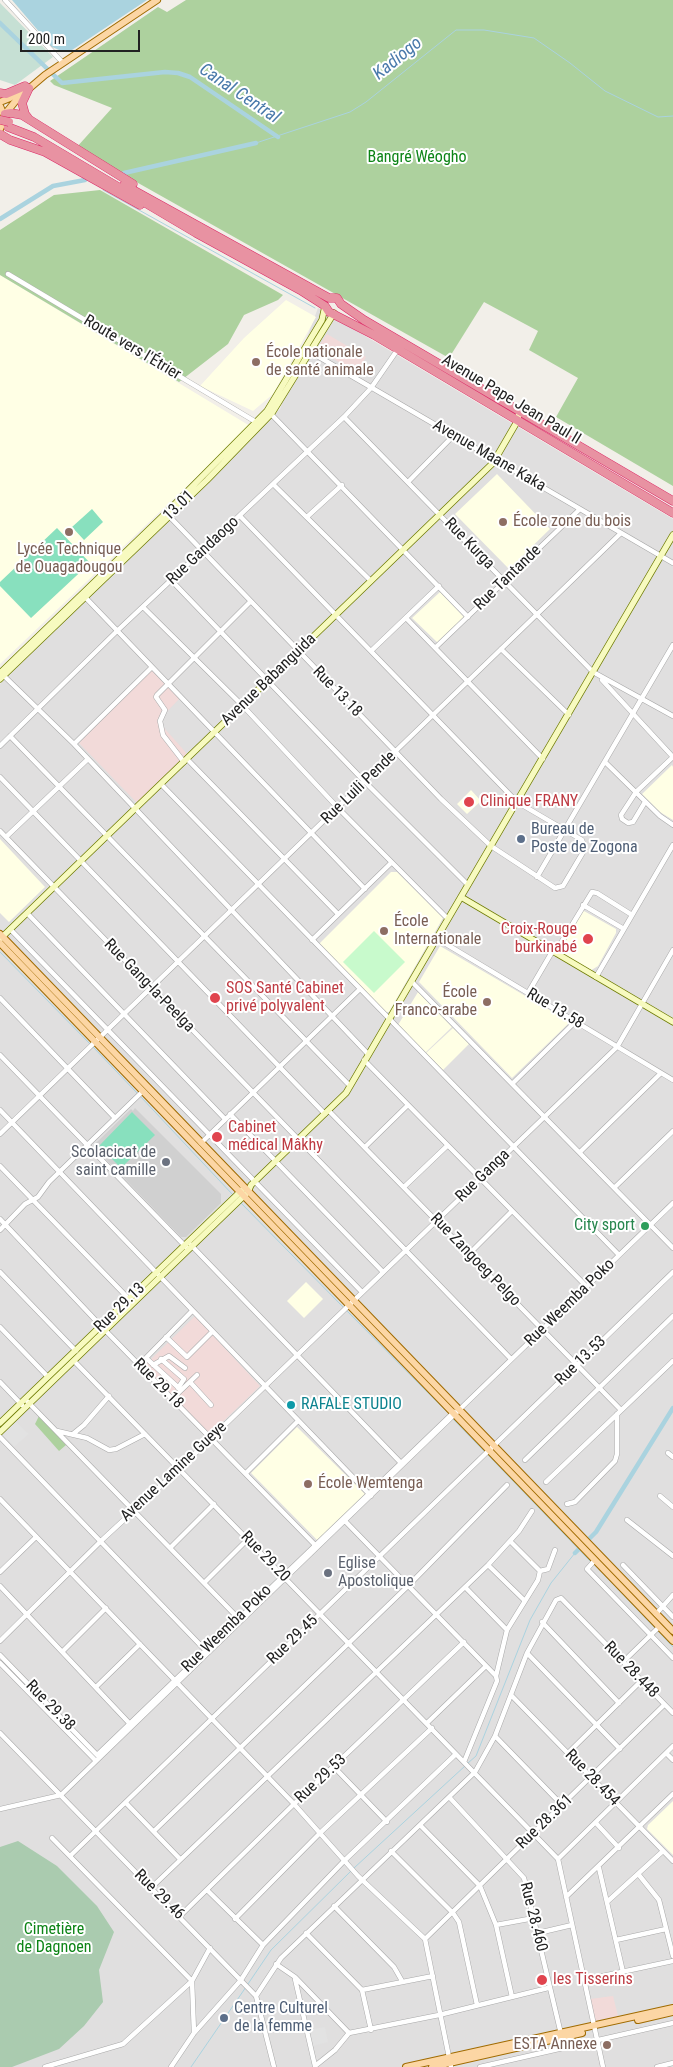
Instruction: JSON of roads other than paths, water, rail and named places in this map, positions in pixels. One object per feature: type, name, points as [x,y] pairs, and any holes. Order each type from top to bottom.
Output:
[{"type":"highway","points":[[0,93],[6,94],[27,87]]},
{"type":"highway","points":[[27,87],[23,109],[25,114],[36,124]]},
{"type":"highway","points":[[4,126],[2,117],[16,113],[202,227]]},
{"type":"highway","points":[[4,126],[36,134],[202,227]]},
{"type":"highway","points":[[4,126],[34,137],[196,233]]},
{"type":"highway","points":[[0,134],[10,140],[45,152],[105,186],[196,233]]},
{"type":"highway","name":"Avenue Pape Jean Paul II","points":[[202,227],[329,298],[337,298],[341,304],[673,501]]},
{"type":"highway","name":"Avenue Pape Jean Paul II","points":[[196,233],[300,290],[324,306],[329,312],[398,348],[673,513]]},
{"type":"highway","points":[[324,306],[329,298]]},
{"type":"highway","points":[[334,313],[339,310],[341,304]]},
{"type":"main road","points":[[2,117],[0,104],[157,0]]},
{"type":"main road","points":[[2,117],[27,87]]},
{"type":"main road","points":[[1,938],[99,1040],[202,1142],[244,1192]]},
{"type":"main road","points":[[99,1040],[143,1091],[244,1192],[654,1616],[659,1627],[673,1641]]},
{"type":"main road","points":[[591,1551],[595,1560],[654,1616],[673,1631]]},
{"type":"main road","points":[[432,2067],[673,2008]]},
{"type":"main road","points":[[406,2067],[450,2063],[560,2034],[673,2012]]},
{"type":"street","points":[[5,0],[63,63]]},
{"type":"street","name":"Route vers l'Étrier","points":[[8,274],[256,422]]},
{"type":"street","name":"13.01","points":[[307,350],[322,320],[324,306]]},
{"type":"street","name":"13.01","points":[[1,675],[269,412],[307,350],[334,313]]},
{"type":"street","name":"Rue Gandaogo","points":[[0,746],[117,631],[344,417],[371,388],[398,348]]},
{"type":"street","name":"Avenue Maane Kaka","points":[[307,350],[673,564]]},
{"type":"street","name":"Avenue Babanguida","points":[[1,938],[496,460],[518,420],[519,410]]},
{"type":"street","points":[[269,412],[468,616]]},
{"type":"street","name":"13.01","points":[[167,514],[256,422],[269,412]]},
{"type":"street","name":"Rue Kurga","points":[[344,417],[409,480],[440,515],[599,677]]},
{"type":"street","points":[[409,480],[454,435]]},
{"type":"street","points":[[274,485],[308,516],[371,581]]},
{"type":"street","points":[[308,516],[342,485]]},
{"type":"street","name":"Rue Tantande","points":[[436,647],[580,509]]},
{"type":"street","name":"Rue 13.18","points":[[167,514],[441,799],[491,846],[555,888],[564,885],[585,848],[582,840],[565,830]]},
{"type":"street","points":[[240,516],[517,802],[565,830]]},
{"type":"street","name":"Rue Luili Pende","points":[[0,1134],[180,962],[204,936],[285,860],[621,533]]},
{"type":"street","points":[[0,1432],[25,1403],[74,1361],[103,1328],[276,1162],[327,1112],[350,1086],[673,534]]},
{"type":"street","points":[[171,580],[364,782],[468,885]]},
{"type":"street","points":[[371,651],[439,586]]},
{"type":"street","points":[[83,595],[364,888]]},
{"type":"street","points":[[250,602],[167,683],[156,697],[165,710],[160,721],[163,735],[338,914]]},
{"type":"street","points":[[143,607],[243,706],[338,808],[448,919]]},
{"type":"street","points":[[406,618],[543,759]]},
{"type":"street","points":[[537,877],[673,645]]},
{"type":"street","points":[[501,649],[568,715]]},
{"type":"street","points":[[74,744],[151,668]]},
{"type":"street","points":[[1,675],[88,758],[368,1054]]},
{"type":"street","points":[[599,677],[643,698],[673,716]]},
{"type":"street","points":[[599,677],[673,757],[636,792],[621,815],[622,819],[628,823],[633,822],[646,802]]},
{"type":"street","points":[[10,736],[350,1086]]},
{"type":"street","points":[[6,837],[88,758]]},
{"type":"street","points":[[605,762],[673,825]]},
{"type":"street","name":"Rue Zangoeg Pelgo","points":[[0,777],[279,1067],[365,1147],[404,1187],[618,1411]]},
{"type":"street","points":[[161,784],[512,1147],[620,1255]]},
{"type":"street","name":"Rue Gang-la-Peelga","points":[[0,831],[53,889],[511,1358]]},
{"type":"street","points":[[596,977],[673,845]]},
{"type":"street","points":[[312,940],[392,863]]},
{"type":"street","points":[[528,993],[591,893],[596,892],[632,915]]},
{"type":"street","points":[[462,897],[673,1022]]},
{"type":"street","points":[[583,905],[624,929]]},
{"type":"street","points":[[27,913],[226,1119]]},
{"type":"street","points":[[10,929],[253,1183],[362,1292]]},
{"type":"street","name":"Rue 13.58","points":[[436,938],[673,1080]]},
{"type":"street","points":[[642,1004],[672,954]]},
{"type":"street","points":[[412,982],[673,1248]]},
{"type":"street","points":[[202,1142],[360,989]]},
{"type":"street","points":[[0,998],[115,1118]]},
{"type":"street","name":"Rue Ganga","points":[[351,1302],[617,1047],[642,1004]]},
{"type":"street","points":[[512,1084],[576,1021]]},
{"type":"street","points":[[0,1055],[297,1355],[402,1464]]},
{"type":"street","points":[[364,1060],[587,1287]]},
{"type":"street","points":[[580,1152],[661,1073]]},
{"type":"street","points":[[0,1230],[25,1204],[34,1200],[143,1091]]},
{"type":"street","points":[[365,1147],[408,1104]]},
{"type":"street","points":[[0,1110],[157,1276],[369,1495]]},
{"type":"street","points":[[230,1114],[383,1272]]},
{"type":"street","points":[[614,1187],[673,1131]]},
{"type":"street","points":[[404,1187],[447,1146]]},
{"type":"street","points":[[0,1166],[129,1299]]},
{"type":"street","name":"Rue Weemba Poko","points":[[62,1795],[174,1682],[673,1203]]},
{"type":"street","points":[[469,1254],[512,1211]]},
{"type":"street","name":"Rue 29.18","points":[[0,1219],[103,1328],[316,1546]]},
{"type":"street","points":[[0,1272],[76,1351]]},
{"type":"street","name":"Rue 13.53","points":[[492,1448],[673,1272]]},
{"type":"street","name":"Rue 29.13","points":[[0,1423],[25,1403],[76,1351],[103,1328],[129,1299],[157,1276]]},
{"type":"street","name":"Avenue Lamine Gueye","points":[[0,1641],[102,1540],[179,1469],[351,1302]]},
{"type":"street","points":[[139,1365],[192,1311]]},
{"type":"street","points":[[525,1460],[673,1316]]},
{"type":"street","points":[[0,1327],[48,1378]]},
{"type":"street","points":[[166,1337],[187,1357],[212,1332]]},
{"type":"street","points":[[153,1365],[169,1356],[185,1368]]},
{"type":"street","points":[[146,1358],[180,1389]]},
{"type":"street","points":[[161,1359],[184,1379],[180,1389],[173,1398]]},
{"type":"street","name":"Rue 29.20","points":[[74,1361],[464,1762]]},
{"type":"street","points":[[546,1482],[618,1411],[673,1361]]},
{"type":"street","points":[[180,1389],[197,1375]]},
{"type":"street","points":[[0,1382],[56,1431],[240,1620]]},
{"type":"street","points":[[190,1382],[211,1405]]},
{"type":"street","points":[[73,1434],[89,1420],[108,1396]]},
{"type":"street","points":[[567,1504],[575,1502],[615,1461],[617,1454],[618,1411]]},
{"type":"street","points":[[246,1473],[298,1421]]},
{"type":"street","points":[[56,1431],[73,1434],[109,1450],[116,1449],[145,1434]]},
{"type":"street","points":[[0,1437],[102,1540],[207,1651]]},
{"type":"street","name":"Rue 29.45","points":[[70,1856],[492,1448]]},
{"type":"street","points":[[668,1453],[673,1458]]},
{"type":"street","points":[[154,1831],[408,1586],[507,1485]]},
{"type":"street","name":"Rue Weemba Poko","points":[[316,1546],[345,1521],[369,1495]]},
{"type":"street","points":[[660,1496],[673,1507]]},
{"type":"street","points":[[0,1499],[106,1608],[174,1682],[294,1804],[345,1862],[425,1939],[450,2063]]},
{"type":"street","points":[[171,1547],[214,1504]]},
{"type":"street","points":[[152,1887],[488,1565],[526,1523],[532,1511]]},
{"type":"street","points":[[627,1520],[673,1556]]},
{"type":"street","points":[[345,1521],[496,1676]]},
{"type":"street","points":[[0,1572],[36,1537]]},
{"type":"street","points":[[204,1582],[248,1539]]},
{"type":"street","points":[[510,1541],[540,1571]]},
{"type":"street","points":[[540,1571],[548,1568],[555,1550]]},
{"type":"street","points":[[595,1560],[587,1569],[673,1658]]},
{"type":"street","points":[[488,1565],[525,1601]]},
{"type":"street","points":[[623,1565],[673,1617]]},
{"type":"street","points":[[540,1571],[538,1580],[507,1630],[496,1676],[497,1681],[464,1762],[558,1858],[603,2067]]},
{"type":"street","points":[[0,1586],[131,1725]]},
{"type":"street","points":[[465,1587],[507,1630]]},
{"type":"street","points":[[654,1616],[673,1595]]},
{"type":"street","name":"Rue 28.448","points":[[542,1622],[556,1600],[562,1598],[673,1713]]},
{"type":"street","points":[[63,1651],[106,1608]]},
{"type":"street","points":[[274,2067],[256,1996],[276,1964],[360,1877],[450,1798],[475,1772],[495,1736],[527,1653],[542,1622],[619,1703]]},
{"type":"street","points":[[624,1662],[659,1627]]},
{"type":"street","name":"Rue 29.53","points":[[180,1916],[464,1642]]},
{"type":"street","points":[[96,1687],[140,1644]]},
{"type":"street","points":[[527,1653],[620,1749]]},
{"type":"street","name":"Rue 29.38","points":[[0,1655],[97,1758]]},
{"type":"street","points":[[0,1663],[97,1758]]},
{"type":"street","points":[[428,1723],[486,1666]]},
{"type":"street","points":[[568,1753],[642,1680]]},
{"type":"street","name":"Rue 28.454","points":[[510,1695],[673,1861]]},
{"type":"street","name":"Rue 28.361","points":[[425,1939],[454,1913],[664,1705]]},
{"type":"street","points":[[235,1920],[320,1834],[432,1728]]},
{"type":"street","name":"Rue 29.46","points":[[0,1733],[152,1887],[256,1996]]},
{"type":"street","points":[[495,1736],[562,1805]]},
{"type":"street","points":[[558,1858],[617,1803],[673,1746]]},
{"type":"street","points":[[666,1753],[673,1760]]},
{"type":"street","points":[[170,2067],[194,2033],[241,1980],[262,1945],[456,1754]]},
{"type":"street","points":[[334,1767],[387,1822]]},
{"type":"street","points":[[566,1898],[673,1794]]},
{"type":"street","points":[[0,1809],[62,1795]]},
{"type":"street","name":"Rue 28.460","points":[[450,1798],[508,1858],[524,1878],[560,2034]]},
{"type":"street","points":[[126,1803],[180,1859]]},
{"type":"street","points":[[596,1823],[619,1848]]},
{"type":"street","points":[[420,1825],[480,1886],[496,1925],[512,1997]]},
{"type":"street","points":[[52,1838],[192,1982],[194,2033]]},
{"type":"street","points":[[391,1851],[454,1913],[462,1930],[478,2005]]},
{"type":"street","points":[[607,1902],[639,1875],[663,1851]]},
{"type":"street","points":[[599,1868],[623,1972]]},
{"type":"street","points":[[639,1875],[660,1900],[673,1956]]},
{"type":"street","points":[[207,1890],[262,1945]]},
{"type":"street","points":[[334,1906],[394,1967],[402,1981]]},
{"type":"street","points":[[496,1925],[534,1918]]},
{"type":"street","points":[[538,1932],[572,1925]]},
{"type":"street","points":[[616,1940],[666,1929]]},
{"type":"street","points":[[306,1933],[362,1990],[370,2030]]},
{"type":"street","points":[[45,2067],[57,2066],[123,2044],[192,1982],[210,1948]]},
{"type":"street","points":[[584,1980],[673,1961]]},
{"type":"street","points":[[276,1964],[295,1977],[349,2033]]},
{"type":"street","points":[[362,1990],[433,1976]]},
{"type":"street","points":[[295,1977],[315,2066],[330,2055],[349,2033],[439,2015],[548,1988]]},
{"type":"street","points":[[480,2067],[673,2023]]},
{"type":"street","points":[[658,2067],[673,2064]]},
{"type":"water","points":[[12,0],[147,0],[69,52],[64,52],[52,47]]},
{"type":"waterway","name":"Canal Central","points":[[0,23],[62,83],[165,72],[178,73],[190,77],[278,137]]},
{"type":"waterway","name":"Kadiogo","points":[[256,143],[350,112],[366,102],[456,30],[484,30],[534,38],[570,63],[605,91],[658,117],[673,116]]},
{"type":"waterway","name":"Kadiogo","points":[[124,173],[256,143]]},
{"type":"waterway","name":"Kadiogo","points":[[0,219],[53,186],[85,180]]},
{"type":"waterway","points":[[103,190],[315,308]]},
{"type":"waterway","points":[[0,952],[90,1044]]},
{"type":"waterway","points":[[93,1047],[137,1093]]},
{"type":"waterway","points":[[140,1096],[233,1195]]},
{"type":"waterway","points":[[241,1203],[343,1307]]},
{"type":"waterway","points":[[346,1310],[449,1414]]},
{"type":"waterway","points":[[575,1553],[596,1532],[673,1408]]},
{"type":"waterway","points":[[453,1419],[485,1452]]},
{"type":"waterway","points":[[488,1455],[591,1562]]},
{"type":"waterway","points":[[468,1763],[476,1756],[530,1620],[551,1583],[575,1553]]},
{"type":"waterway","points":[[594,1564],[655,1628]]},
{"type":"waterway","points":[[658,1631],[673,1647]]},
{"type":"waterway","points":[[354,1868],[465,1766]]},
{"type":"waterway","points":[[248,1984],[271,1950],[351,1871]]},
{"type":"waterway","points":[[191,2067],[246,1987]]},
{"type":"place","name":"École nationale de santé animale","points":[[256,362]]},
{"type":"place","name":"École zone du bois","points":[[503,522]]},
{"type":"place","name":"Lycée Technique de Ouagadougou","points":[[69,532]]},
{"type":"place","name":"Clinique FRANY","points":[[469,802]]},
{"type":"place","name":"Bureau de Poste de Zogona","points":[[521,839]]},
{"type":"place","name":"École Internationale","points":[[384,931]]},
{"type":"place","name":"Croix-Rouge burkinabé","points":[[588,939]]},
{"type":"place","name":"SOS Santé Cabinet privé polyvalent","points":[[215,998]]},
{"type":"place","name":"École Franco-arabe","points":[[487,1002]]},
{"type":"place","name":"Cabinet médical Mâkhy","points":[[217,1137]]},
{"type":"place","name":"Scolacicat de saint camille","points":[[166,1162]]},
{"type":"place","name":"City sport","points":[[645,1226]]},
{"type":"place","name":"RAFALE STUDIO","points":[[291,1405]]},
{"type":"place","name":"École Wemtenga","points":[[308,1484]]},
{"type":"place","name":"Eglise Apostolique","points":[[328,1573]]},
{"type":"place","name":"les Tisserins","points":[[542,1980]]},
{"type":"place","name":"Centre Culturel de la femme","points":[[224,2018]]},
{"type":"place","name":"ESTA Annexe","points":[[607,2045]]},
{"type":"park label","name":"Bangré Wéogho","points":[[417,158]]},
{"type":"park label","name":"Cimetière de Dagnoen","points":[[54,1939]]}]
